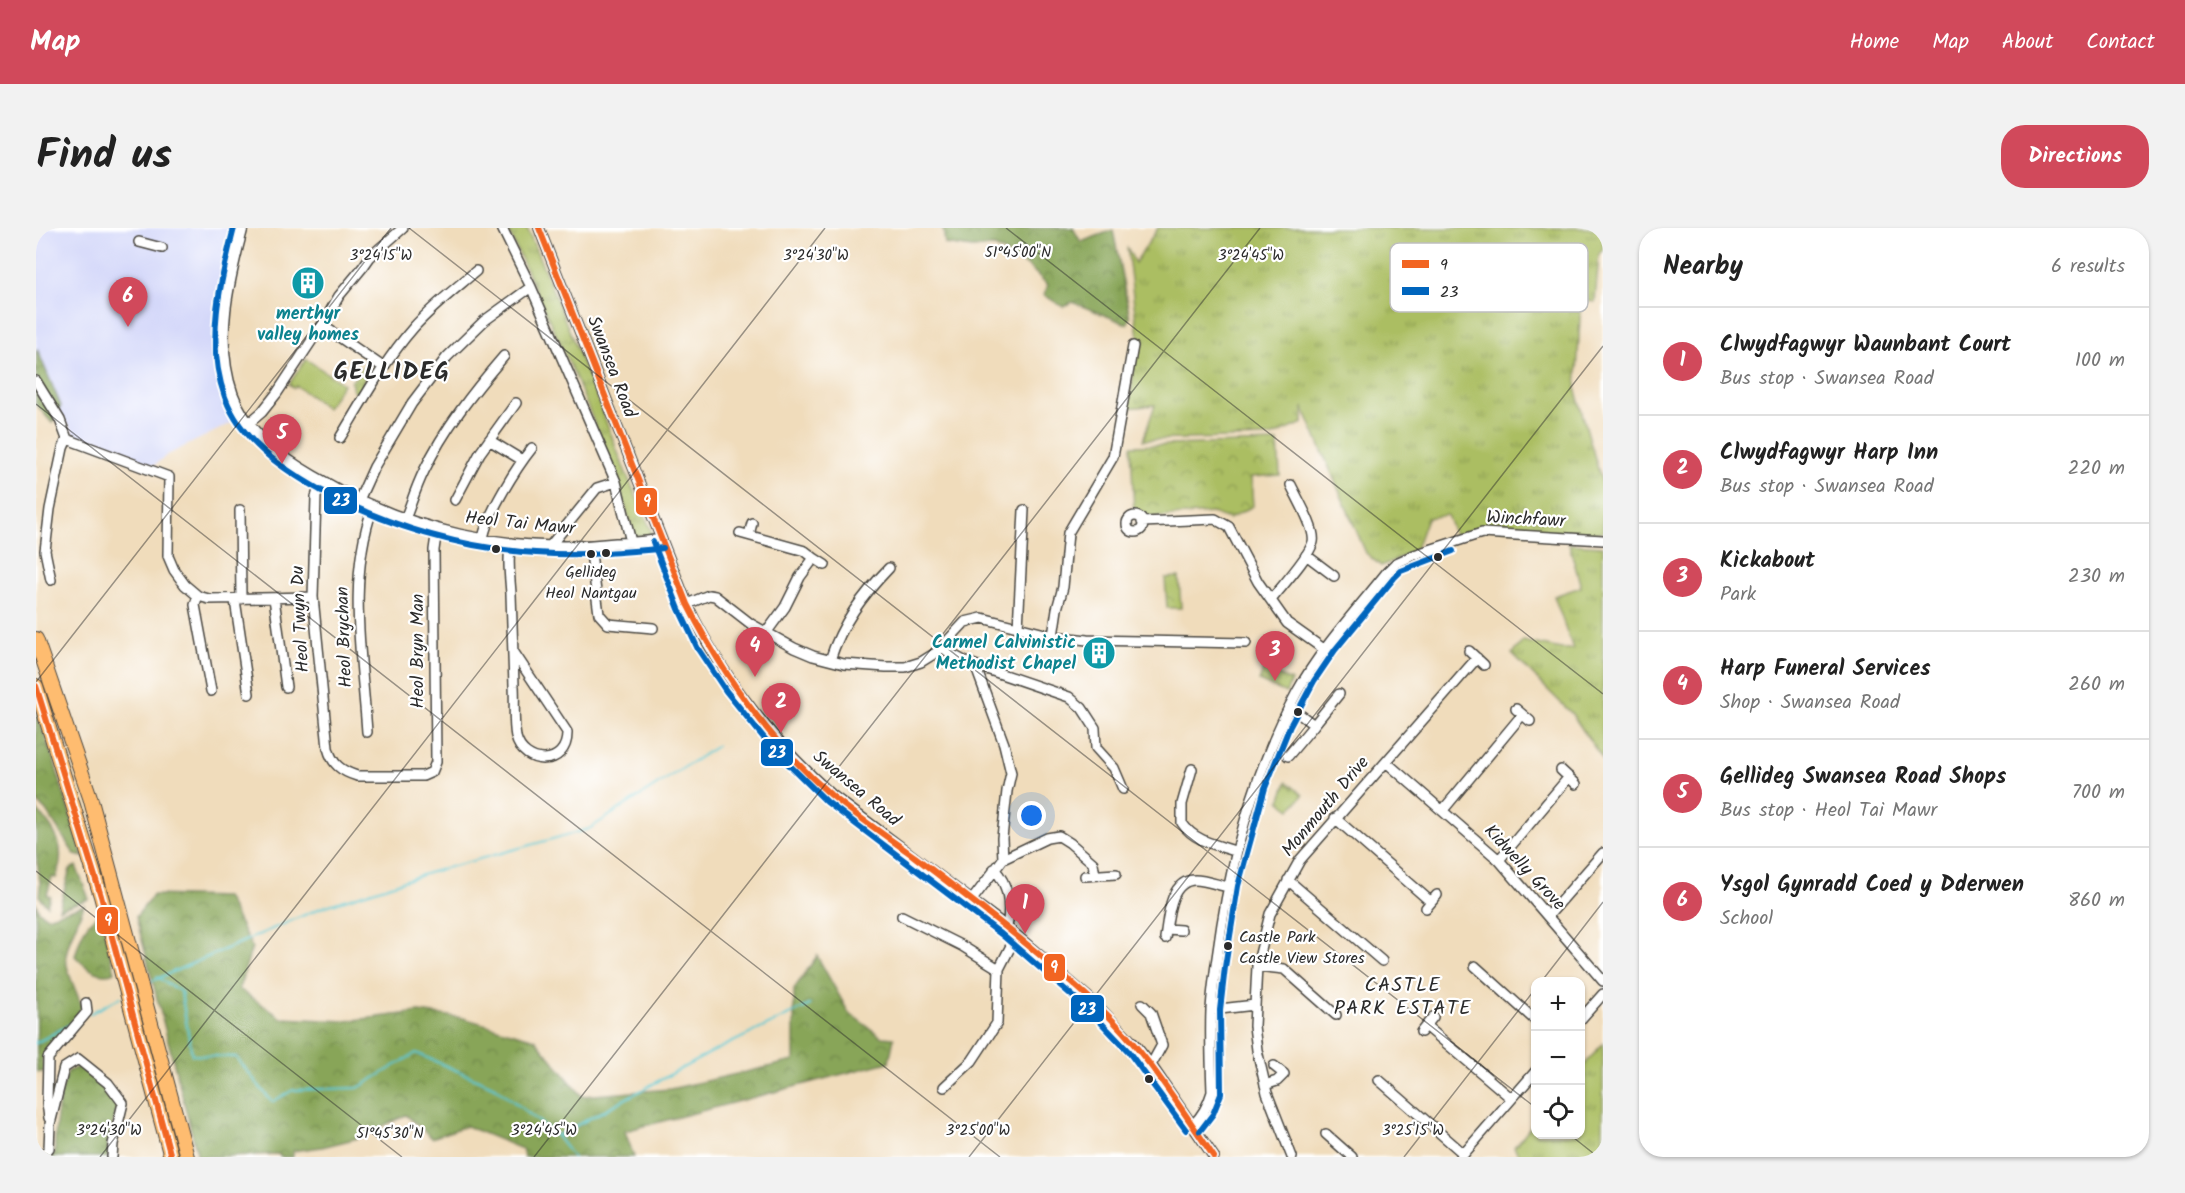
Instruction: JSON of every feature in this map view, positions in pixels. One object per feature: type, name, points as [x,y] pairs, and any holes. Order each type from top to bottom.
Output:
[{"type":"highway","points":[[36,639],[90,797],[108,894]]},
{"type":"highway","points":[[36,686],[108,894],[169,1123],[171,1157]]},
{"type":"highway","points":[[169,1123],[187,1157]]},
{"type":"street","name":"Heol Tai Mawr","points":[[243,228],[226,311],[224,349],[233,394],[248,424],[262,440],[278,452],[321,481],[373,507],[436,529],[483,539],[550,546],[590,546],[661,539]]},
{"type":"street","points":[[248,424],[266,408],[339,296],[370,257],[403,228]]},
{"type":"street","points":[[502,228],[531,287],[616,482],[631,542]]},
{"type":"street","name":"Swansea Road","points":[[539,228],[687,604],[706,644],[739,693],[807,773],[832,795],[1007,927],[1096,1004],[1151,1065],[1214,1157]]},
{"type":"street","points":[[138,242],[162,248]]},
{"type":"street","points":[[340,438],[383,367],[422,318],[476,271]]},
{"type":"street","points":[[359,500],[374,467],[412,403],[447,357],[484,321],[531,287]]},
{"type":"street","points":[[322,325],[383,367]]},
{"type":"street","points":[[1053,636],[1056,609],[1063,586],[1068,533],[1113,457],[1133,346]]},
{"type":"street","points":[[405,519],[423,472],[449,428],[474,391],[504,356]]},
{"type":"street","points":[[36,381],[60,420],[67,439],[50,509],[43,568],[51,580]]},
{"type":"street","points":[[455,500],[480,453],[516,403]]},
{"type":"street","points":[[67,439],[169,477],[168,556],[174,570],[185,585],[198,596],[209,599],[313,597]]},
{"type":"street","points":[[489,440],[522,460]]},
{"type":"street","points":[[483,539],[485,529],[522,460],[532,448]]},
{"type":"street","name":"Heol Twyn Du","points":[[321,481],[316,497],[313,597],[330,757]]},
{"type":"street","points":[[550,546],[597,488],[616,482]]},
{"type":"street","points":[[1271,600],[1306,555],[1313,541],[1311,526],[1291,485]]},
{"type":"street","name":"Heol Brychan","points":[[367,732],[358,603],[367,522],[373,507]]},
{"type":"street","points":[[240,510],[238,599],[249,694]]},
{"type":"street","points":[[1018,628],[1024,510]]},
{"type":"street","points":[[1142,522],[1215,519],[1229,527],[1258,582],[1287,623],[1325,650]]},
{"type":"street","points":[[752,523],[745,534],[805,551],[825,565]]},
{"type":"street","name":"Heol Bryn Man","points":[[330,757],[336,766],[357,776],[423,776],[432,772],[436,762],[434,550],[436,529]]},
{"type":"street","name":"Winchfawr","points":[[1193,1125],[1202,1117],[1212,1092],[1211,1010],[1227,887],[1235,851],[1256,787],[1290,707],[1298,690],[1325,650],[1396,563],[1450,543],[1489,533],[1603,540]]},
{"type":"street","points":[[512,543],[510,562],[513,651],[516,737],[525,751],[535,757],[544,759],[558,755],[565,747],[567,732],[513,651]]},
{"type":"street","points":[[590,546],[599,614],[608,624],[653,628]]},
{"type":"street","points":[[1306,555],[1334,576]]},
{"type":"street","points":[[766,633],[785,607],[800,577],[814,558]]},
{"type":"street","points":[[830,660],[848,617],[889,568]]},
{"type":"street","points":[[687,604],[709,595],[715,596],[766,633],[794,648],[830,660],[876,667],[905,667],[932,656],[964,622],[982,618],[1053,636],[1087,640],[1246,643]]},
{"type":"street","points":[[198,596],[195,605],[211,692]]},
{"type":"street","points":[[273,598],[286,687]]},
{"type":"street","points":[[942,647],[951,654],[975,665],[1069,697],[1082,708],[1095,728],[1096,748],[1114,768],[1122,789]]},
{"type":"street","name":"Monmouth Drive","points":[[1292,1157],[1265,1085],[1254,1026],[1257,966],[1270,914],[1300,860],[1335,818],[1480,662],[1469,651]]},
{"type":"street","points":[[975,665],[1004,744],[1011,773],[1002,838],[1003,859]]},
{"type":"street","points":[[1288,756],[1339,694]]},
{"type":"street","points":[[1290,707],[1314,725]]},
{"type":"street","points":[[1443,810],[1523,715]]},
{"type":"street","name":"Kidwelly Grove","points":[[1386,762],[1499,860],[1603,981]]},
{"type":"street","points":[[1192,769],[1182,804],[1182,823],[1194,835],[1209,843],[1235,851]]},
{"type":"street","points":[[1499,860],[1569,777]]},
{"type":"street","points":[[1335,818],[1431,902]]},
{"type":"street","points":[[972,900],[1003,859],[1047,838],[1059,836],[1070,843],[1093,863],[1095,875]]},
{"type":"street","points":[[1548,916],[1603,853]]},
{"type":"street","points":[[994,869],[1004,878],[1010,912],[1007,927]]},
{"type":"street","points":[[1084,876],[1116,874]]},
{"type":"street","points":[[1181,930],[1166,933],[1174,895],[1180,887],[1195,880],[1227,887]]},
{"type":"street","points":[[1287,880],[1382,961]]},
{"type":"street","points":[[902,916],[962,946],[999,969]]},
{"type":"street","points":[[944,1087],[972,1061],[997,1023],[999,969],[1016,936]]},
{"type":"street","points":[[1257,966],[1284,969],[1336,1015]]},
{"type":"street","points":[[1475,967],[1531,1017]]},
{"type":"street","points":[[1585,1015],[1603,994]]},
{"type":"street","points":[[38,1154],[45,1153],[49,1148],[48,1058],[87,1012],[86,1003]]},
{"type":"street","points":[[1142,1004],[1151,1013],[1162,1045],[1151,1065]]},
{"type":"street","points":[[1211,1010],[1255,1005]]},
{"type":"street","points":[[1433,1017],[1423,1029],[1511,1098]]},
{"type":"street","points":[[50,1124],[64,1068],[78,1059],[108,1083],[123,1103],[118,1118],[112,1157]]},
{"type":"street","points":[[1265,1085],[1277,1082],[1284,1074],[1274,1066]]},
{"type":"street","points":[[1379,1080],[1462,1156],[1531,1076]]},
{"type":"street","points":[[1333,1126],[1324,1137],[1352,1157]]},
{"type":"shaded area","points":[[36,228],[236,228],[221,284],[218,370],[238,420],[167,455],[153,466],[75,435],[36,376]]},
{"type":"green space","points":[[507,228],[527,228],[653,535],[634,537],[616,475],[574,374]]},
{"type":"green space","points":[[943,228],[1073,228],[1081,242],[1113,230],[1130,318],[1127,324],[1072,302],[1063,307],[1044,295],[1048,285],[1028,266],[995,247],[972,248],[945,244]]},
{"type":"green space","points":[[1158,228],[1603,228],[1603,250],[1599,254],[1595,302],[1588,301],[1588,243],[1390,243],[1390,312],[1580,312],[1576,391],[1603,487],[1603,532],[1575,535],[1485,527],[1455,536],[1447,515],[1427,518],[1415,551],[1381,566],[1366,553],[1303,407],[1303,423],[1271,437],[1143,440],[1155,405],[1129,408],[1138,337],[1127,247],[1135,263]]},
{"type":"green space","points":[[37,349],[61,406],[52,423],[36,404]]},
{"type":"green space","points":[[306,359],[343,384],[327,408],[296,386],[294,388],[289,384]]},
{"type":"green space","points":[[365,366],[370,368],[371,372],[364,378],[363,386],[357,393],[353,391],[351,382]]},
{"type":"green space","points":[[1278,442],[1280,475],[1251,477],[1253,506],[1229,519],[1212,513],[1146,518],[1141,513],[1134,512],[1131,446]]},
{"type":"green space","points":[[1569,544],[1603,546],[1603,760],[1572,714],[1512,654],[1523,641],[1561,649],[1573,649],[1554,596],[1581,587]]},
{"type":"green space","points":[[1179,577],[1181,608],[1167,608],[1165,578]]},
{"type":"green space","points":[[1264,669],[1291,681],[1286,693],[1259,681]]},
{"type":"green space","points":[[36,712],[54,761],[83,857],[75,855],[46,811],[36,801]]},
{"type":"green space","points":[[1287,782],[1303,795],[1291,809],[1280,801]]},
{"type":"green space","points":[[36,809],[50,825],[60,849],[59,867],[56,878],[52,877],[47,905],[39,896]]},
{"type":"green space","points":[[76,866],[89,899],[59,909],[70,869]]},
{"type":"green space","points":[[153,895],[226,897],[252,947],[239,989],[282,1018],[346,1021],[419,1012],[463,1018],[535,1039],[582,1096],[670,1089],[794,1061],[794,989],[817,956],[849,1013],[882,1037],[894,1038],[889,1062],[625,1131],[634,1157],[524,1157],[522,1149],[466,1126],[432,1138],[406,1115],[358,1138],[293,1151],[293,1157],[280,1157],[279,1154],[198,1157],[136,917]]},
{"type":"green space","points":[[36,903],[39,911],[47,917],[84,905],[66,955],[69,974],[82,1006],[69,1029],[42,1060],[44,1072],[37,1072]]},
{"type":"green space","points":[[100,914],[115,972],[109,974],[93,971],[75,956],[86,926]]},
{"type":"green space","points":[[1603,1043],[1603,1157],[1520,1157],[1514,1147],[1531,1126],[1531,1139],[1585,1139],[1585,1064]]},
{"type":"green space","points":[[80,1066],[114,1093],[118,1106],[108,1140],[108,1157],[39,1157],[55,1154],[59,1101],[68,1071]]},
{"type":"waterway","points":[[145,984],[323,907],[428,873],[589,829],[717,746]]},
{"type":"waterway","points":[[157,977],[181,992],[192,1055],[236,1057],[272,1102],[293,1090],[358,1088],[416,1053],[495,1087],[557,1136],[573,1157]]},
{"type":"waterway","points":[[89,1014],[121,997]]},
{"type":"waterway","points":[[557,1136],[710,1053],[810,1005]]},
{"type":"waterway","points":[[36,1043],[71,1024]]},
{"type":"transit line","name":"23","points":[[234,228],[217,312],[215,334],[219,376],[225,397],[241,427],[277,463],[320,490],[354,507],[424,533],[460,542],[533,553],[608,553],[663,548]]},
{"type":"transit line","name":"9","points":[[539,228],[687,604],[732,682],[788,753],[831,795],[984,910],[1095,1003],[1144,1057],[1214,1157]]},
{"type":"transit line","name":"23","points":[[653,542],[679,609],[698,649],[726,691],[773,749],[827,802],[1001,934],[1090,1011],[1128,1051],[1186,1130]]},
{"type":"transit line","name":"23","points":[[1200,1131],[1213,1114],[1221,1094],[1220,1010],[1238,886],[1265,788],[1290,726],[1314,681],[1335,650],[1394,578],[1401,571],[1453,551]]},
{"type":"transit line","name":"9","points":[[36,686],[101,896],[171,1157]]},
{"type":"place","name":"merthyr valley homes","points":[[308,283]]},
{"type":"place","name":"Ysgol Gynradd Coed y Dderwen","points":[[128,327]]},
{"type":"place","name":"Gellideg Swansea Road Shops","points":[[282,464]]},
{"type":"place","name":"Gellideg Heol Nantgau","points":[[591,554]]},
{"type":"place","name":"Carmel Calvinistic Methodist Chapel","points":[[1099,653]]},
{"type":"place","name":"Harp Funeral Services","points":[[755,677]]},
{"type":"place","name":"Kickabout","points":[[1275,681]]},
{"type":"place","name":"Clwydfagwyr Harp Inn","points":[[781,733]]},
{"type":"place","name":"Clwydfagwyr Waunbant Court","points":[[1025,934]]},
{"type":"place","name":"Castle Park Castle View Stores","points":[[1228,946]]},
{"type":"district","name":"GELLIDEG","points":[[392,372]]},
{"type":"district","name":"CASTLE PARK ESTATE","points":[[1403,998]]}]
